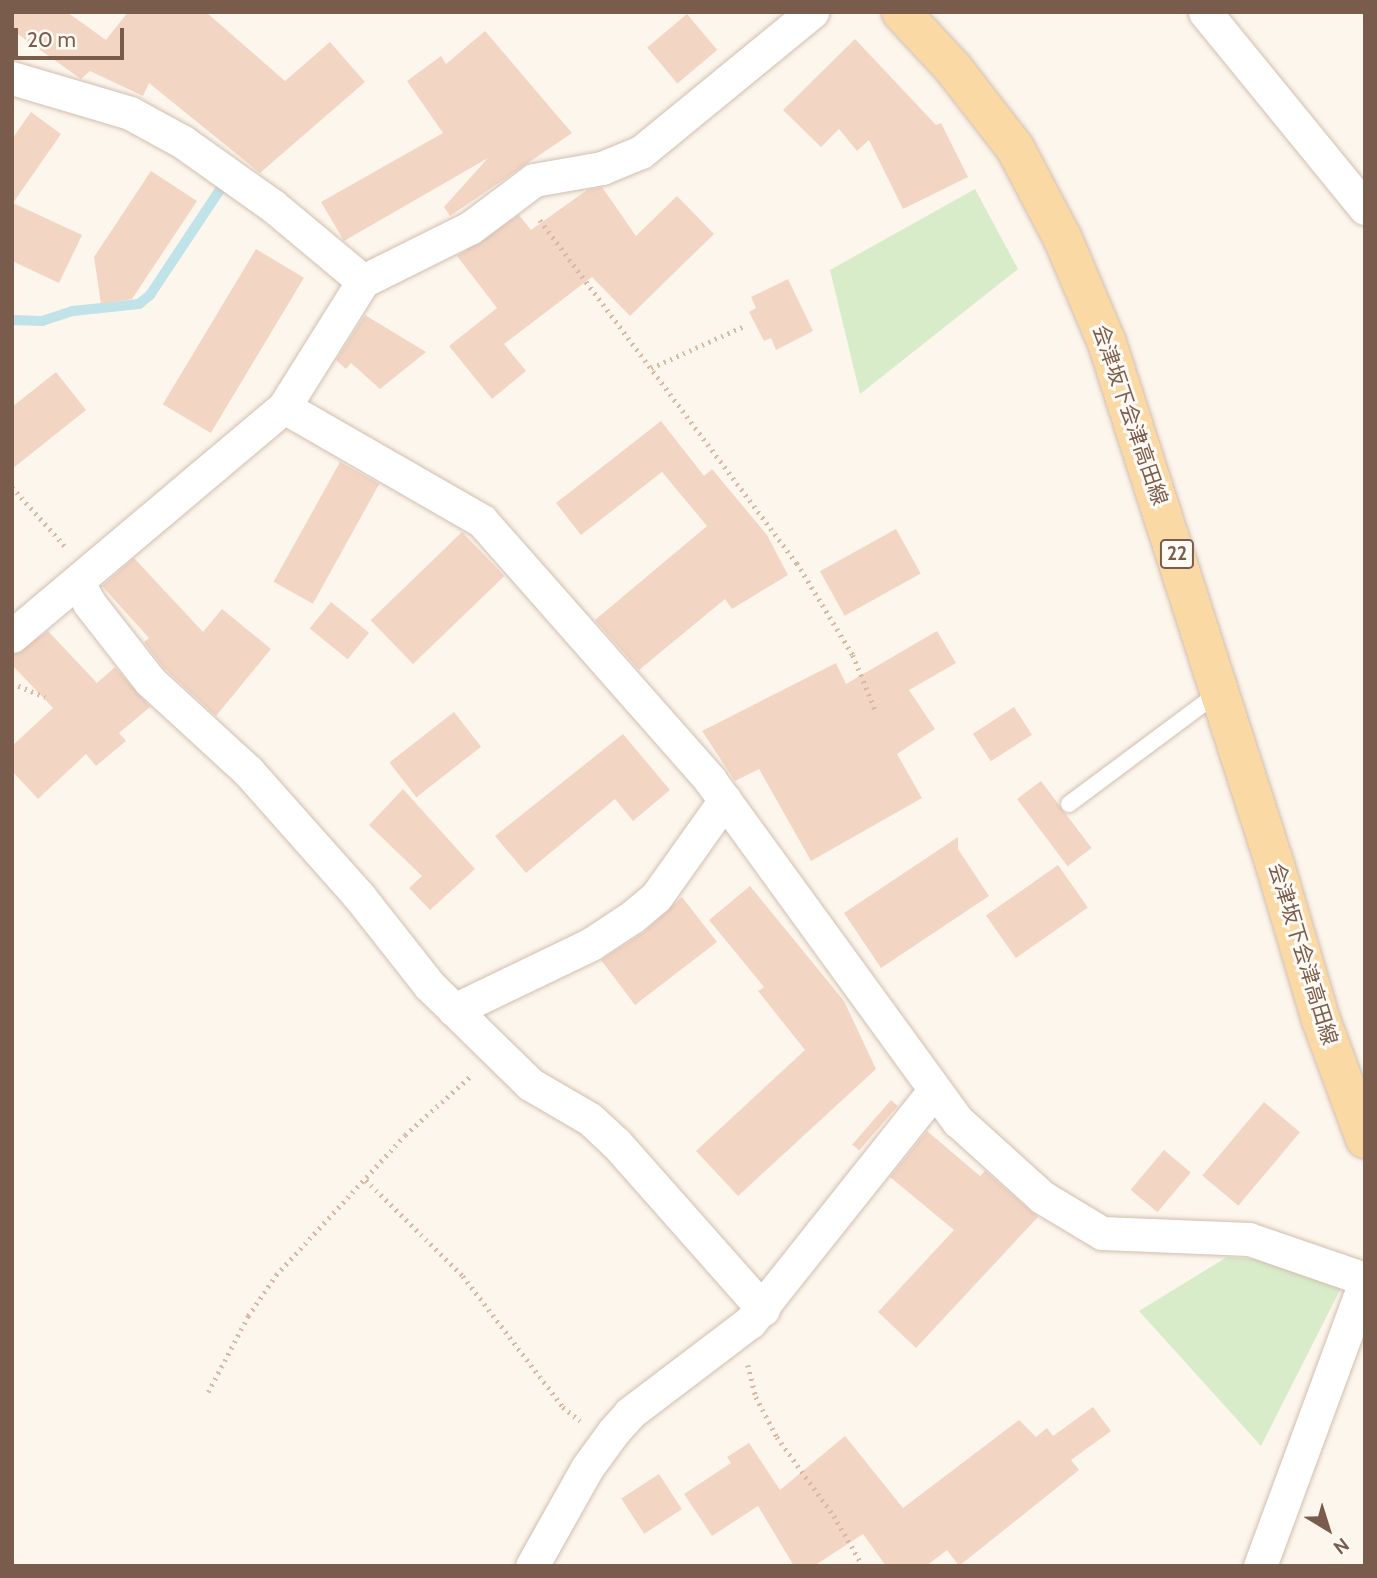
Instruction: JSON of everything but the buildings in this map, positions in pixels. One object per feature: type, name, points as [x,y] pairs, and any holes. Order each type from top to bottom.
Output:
[{"type":"main road","name":"会津坂下会津高田線","points":[[901,12],[953,68],[1015,148],[1062,237],[1107,343],[1220,691],[1321,1020],[1365,1139]]},
{"type":"street","points":[[12,636],[284,407],[363,281],[470,228],[534,180],[602,168],[641,152],[812,12]]},
{"type":"street","points":[[1205,12],[1365,208]]},
{"type":"street","points":[[12,78],[130,113],[183,142],[273,205],[363,281]]},
{"type":"street","points":[[284,407],[482,521],[725,800],[958,1121],[1042,1197],[1102,1233],[1249,1239],[1365,1281],[1260,1566]]},
{"type":"street","points":[[84,577],[89,603],[150,681],[248,771],[454,1010],[499,1055],[530,1084],[590,1119],[616,1143],[752,1320]]},
{"type":"street","points":[[454,1010],[591,944],[632,918],[656,897],[725,800]]},
{"type":"street","points":[[533,1566],[587,1468],[630,1412],[752,1320],[934,1091]]},
{"type":"lane","points":[[1069,804],[1220,691]]},
{"type":"path","points":[[520,190],[797,563],[853,655],[876,712]]},
{"type":"path","points":[[651,368],[744,326]]},
{"type":"path","points":[[12,487],[84,577]]},
{"type":"path","points":[[12,683],[45,697]]},
{"type":"path","points":[[208,1392],[248,1316],[276,1275],[329,1213],[366,1180],[454,1088],[499,1055]]},
{"type":"path","points":[[366,1180],[463,1276],[563,1407],[581,1422],[614,1431]]},
{"type":"path","points":[[752,1320],[757,1397],[777,1437],[834,1516],[863,1566]]},
{"type":"green space","points":[[975,189],[1018,269],[860,394],[830,270]]},
{"type":"green space","points":[[1227,1257],[1270,1260],[1341,1288],[1261,1446],[1139,1311]]},
{"type":"waterway","points":[[12,320],[42,321],[73,311],[139,304],[150,295],[221,188]]}]
